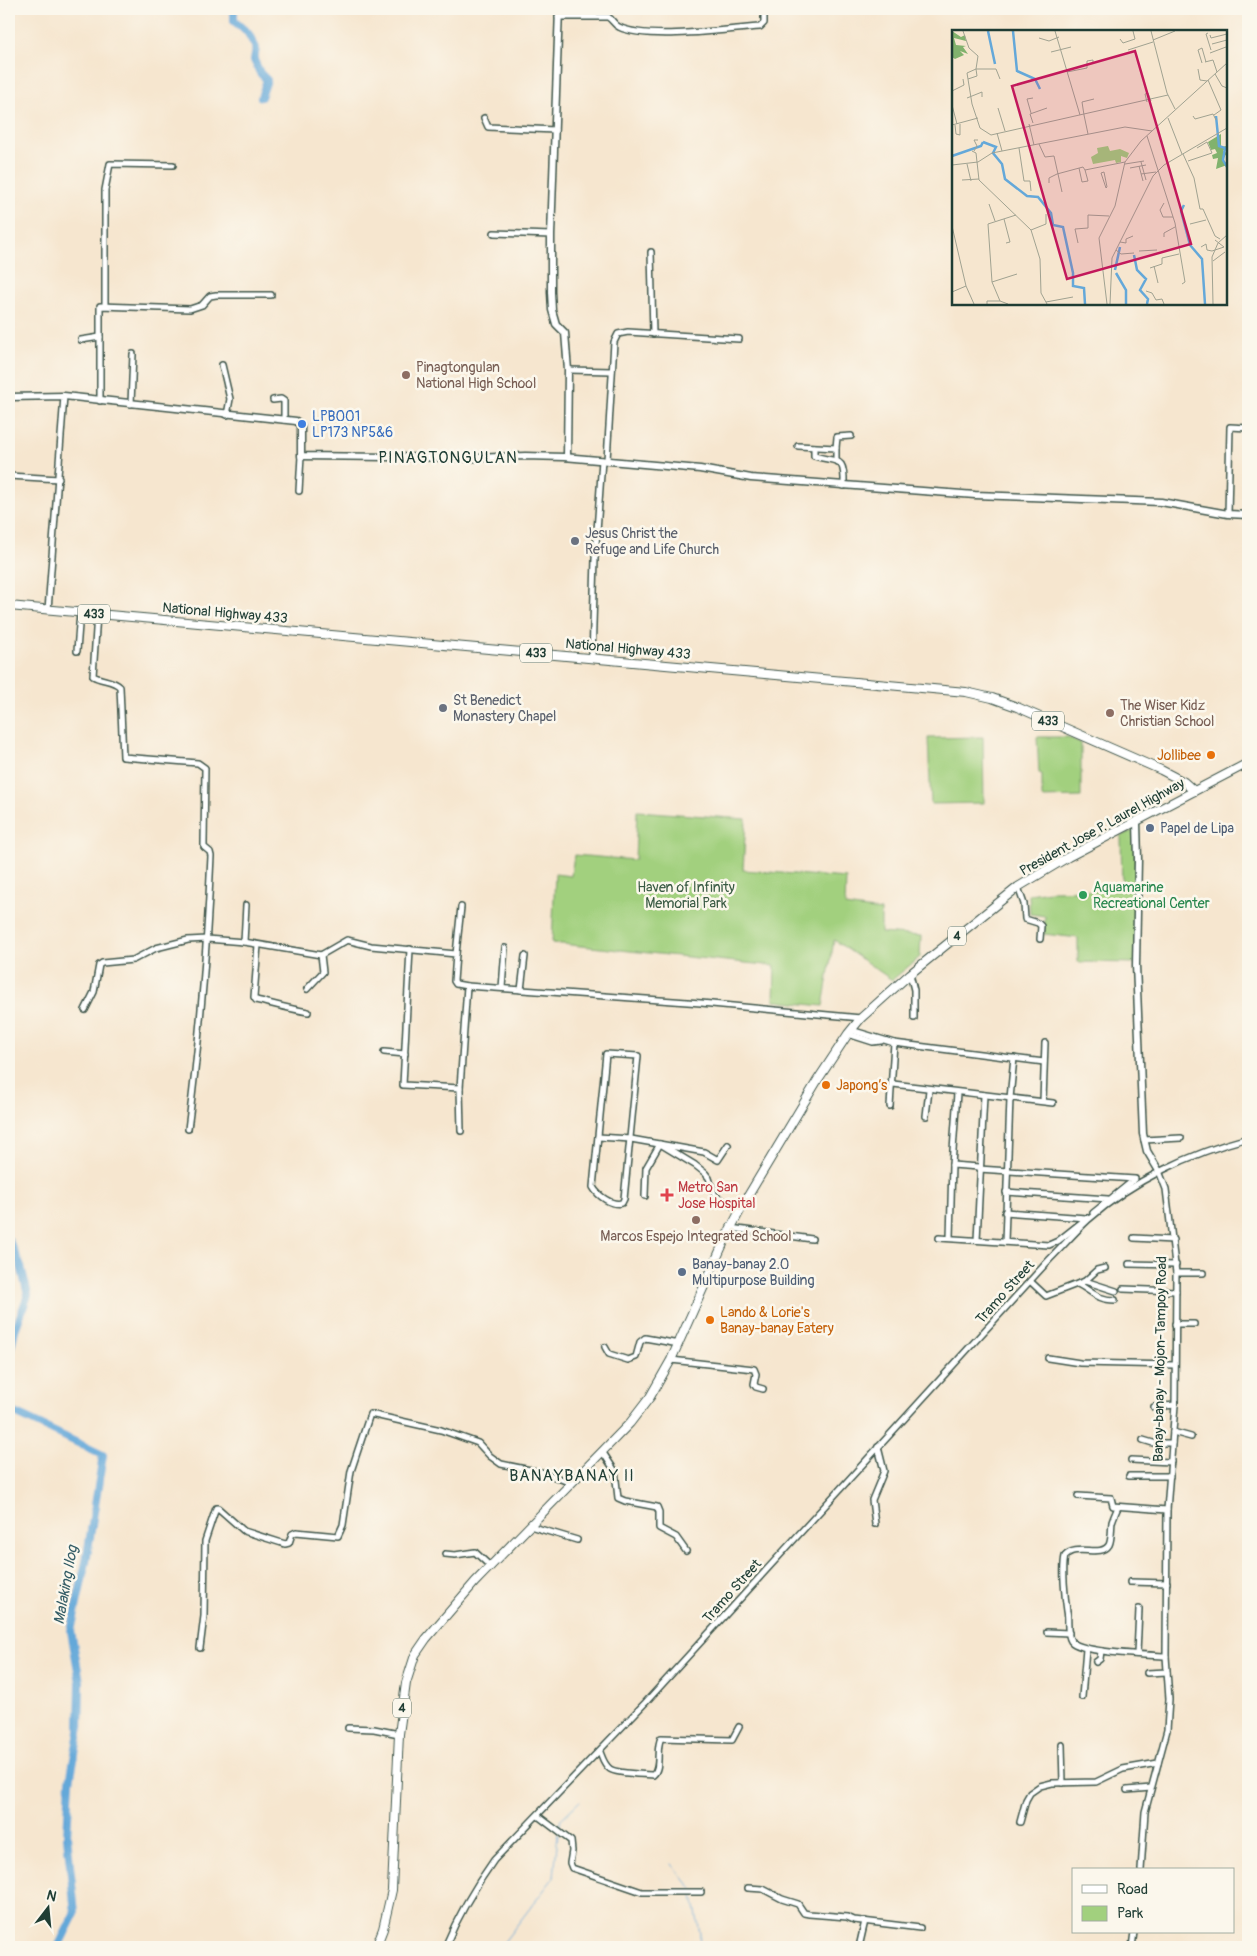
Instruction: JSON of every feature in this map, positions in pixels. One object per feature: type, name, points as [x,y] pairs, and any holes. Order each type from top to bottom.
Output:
[{"type":"main road","name":"National Highway 433","points":[[9,606],[966,692],[1017,707],[1161,770],[1184,782],[1194,791]]},
{"type":"main road","name":"President Jose P. Laurel Highway","points":[[376,1947],[383,1929],[392,1890],[400,1734],[406,1683],[415,1655],[426,1638],[490,1566],[630,1423],[650,1397],[671,1360],[730,1228],[799,1108],[849,1032],[861,1018],[910,974],[1018,887],[1068,857],[1248,763]]},
{"type":"street","points":[[559,9],[551,235],[552,310],[556,324],[565,332],[568,370],[567,457]]},
{"type":"street","points":[[558,17],[608,17],[613,20],[616,26],[624,29],[666,34],[760,26],[764,23],[764,9]]},
{"type":"street","points":[[484,118],[488,127],[555,130]]},
{"type":"street","points":[[105,305],[105,190],[110,164],[173,165]]},
{"type":"street","points":[[494,233],[551,235]]},
{"type":"street","points":[[651,252],[653,334]]},
{"type":"street","points":[[100,401],[99,307],[105,305],[190,309],[199,307],[210,296],[216,294],[271,295]]},
{"type":"street","points":[[592,658],[595,560],[614,342],[618,334],[628,332],[739,339]]},
{"type":"street","points":[[81,340],[100,337]]},
{"type":"street","points":[[131,404],[133,354]]},
{"type":"street","points":[[222,365],[224,379],[230,396],[227,415]]},
{"type":"street","points":[[568,370],[612,371]]},
{"type":"street","points":[[48,610],[64,396]]},
{"type":"street","points":[[9,397],[64,396],[296,421],[301,425],[299,491]]},
{"type":"street","points":[[273,400],[284,402],[284,420]]},
{"type":"street","points":[[1228,514],[1230,427],[1248,428]]},
{"type":"street","points":[[836,460],[837,437],[851,436]]},
{"type":"street","points":[[798,446],[836,448]]},
{"type":"street","points":[[814,447],[814,456],[836,460],[842,465],[845,470],[844,486]]},
{"type":"street","points":[[301,456],[356,458],[567,457],[700,469],[751,478],[844,486],[975,495],[1161,502],[1228,514],[1248,515]]},
{"type":"street","points":[[9,476],[59,479]]},
{"type":"street","points":[[77,651],[80,612]]},
{"type":"street","points":[[98,614],[93,676],[99,680],[117,684],[120,687],[123,757],[198,763],[206,768],[204,847],[210,852],[211,856],[207,939],[199,1048],[188,1129]]},
{"type":"street","name":"Banay-banay - Mojon-Tampoy Road","points":[[1137,822],[1136,965],[1144,1140],[1147,1151],[1166,1189],[1176,1265],[1175,1405],[1167,1510],[1166,1656],[1168,1718],[1146,1812],[1141,1868]]},
{"type":"street","points":[[1018,887],[1024,904],[1026,919],[1041,926],[1040,939]]},
{"type":"street","points":[[244,942],[246,905]]},
{"type":"street","points":[[461,907],[454,981],[456,984],[701,1003],[861,1018]]},
{"type":"street","points":[[85,1010],[94,992],[99,965],[102,963],[133,960],[156,948],[188,940],[207,939],[244,942],[321,955],[347,940],[372,946],[456,954]]},
{"type":"street","points":[[258,945],[254,997],[256,1000],[308,1012]]},
{"type":"street","points":[[502,988],[505,948]]},
{"type":"street","points":[[410,949],[403,1085],[460,1088]]},
{"type":"street","points":[[307,989],[323,972],[321,955]]},
{"type":"street","points":[[521,990],[525,956]]},
{"type":"street","points":[[910,974],[914,990],[914,1018]]},
{"type":"street","points":[[461,1131],[460,1088],[467,986]]},
{"type":"street","points":[[849,1032],[894,1043],[1044,1062]]},
{"type":"street","points":[[890,1106],[893,1084],[894,1043]]},
{"type":"street","points":[[1043,1102],[1045,1043]]},
{"type":"street","points":[[384,1052],[405,1054]]},
{"type":"street","points":[[606,1054],[638,1056],[631,1139],[622,1203],[611,1203],[594,1189],[598,1137],[606,1054]]},
{"type":"street","points":[[1005,1242],[1010,1098],[1014,1058]]},
{"type":"street","points":[[893,1084],[928,1090],[1053,1102]]},
{"type":"street","points":[[926,1116],[928,1090]]},
{"type":"street","points":[[950,1238],[957,1092]]},
{"type":"street","points":[[977,1240],[984,1095]]},
{"type":"street","points":[[598,1137],[631,1139],[704,1152],[718,1160],[728,1145]]},
{"type":"street","points":[[1144,1140],[1181,1138]]},
{"type":"street","name":"Tramo Street","points":[[445,1947],[460,1913],[479,1881],[507,1846],[600,1752],[1050,1258],[1089,1220],[1129,1190],[1159,1172],[1217,1147],[1248,1138]]},
{"type":"street","points":[[660,1144],[701,1169],[709,1178],[715,1196],[740,1210]]},
{"type":"street","points":[[646,1196],[646,1168],[660,1144]]},
{"type":"street","points":[[939,1238],[1049,1245],[1058,1241],[1135,1178],[952,1166]]},
{"type":"street","points":[[1006,1192],[1108,1199]]},
{"type":"street","points":[[1006,1212],[1086,1218]]},
{"type":"street","points":[[730,1228],[812,1239]]},
{"type":"street","points":[[1134,1238],[1173,1240]]},
{"type":"street","points":[[1129,1264],[1176,1265]]},
{"type":"street","points":[[1030,1281],[1046,1296],[1085,1281],[1097,1270],[1105,1268]]},
{"type":"street","points":[[1176,1273],[1203,1273]]},
{"type":"street","points":[[1085,1281],[1116,1291]]},
{"type":"street","points":[[1078,1284],[1088,1289],[1097,1297],[1115,1300]]},
{"type":"street","points":[[1124,1289],[1176,1291]]},
{"type":"street","points":[[1175,1324],[1194,1324]]},
{"type":"street","points":[[605,1348],[609,1354],[628,1360],[636,1356],[640,1342],[645,1338],[678,1344]]},
{"type":"street","points":[[1048,1358],[1080,1363],[1175,1365]]},
{"type":"street","points":[[671,1360],[754,1369],[756,1374],[754,1384],[756,1387],[764,1389]]},
{"type":"street","points":[[1154,1407],[1175,1405]]},
{"type":"street","points":[[200,1648],[204,1616],[205,1541],[216,1508],[244,1531],[285,1544],[289,1543],[292,1534],[296,1532],[338,1536],[344,1525],[351,1471],[370,1414],[441,1430],[475,1441],[496,1462],[545,1473],[571,1483]]},
{"type":"street","points":[[1173,1432],[1191,1437]]},
{"type":"street","points":[[1143,1440],[1154,1443],[1172,1443]]},
{"type":"street","points":[[875,1524],[872,1500],[884,1472],[878,1447]]},
{"type":"street","points":[[602,1451],[615,1471],[618,1498],[625,1502],[657,1507],[660,1512],[659,1528],[676,1537],[686,1551]]},
{"type":"street","points":[[1131,1460],[1171,1462]]},
{"type":"street","points":[[1129,1476],[1170,1476]]},
{"type":"street","points":[[1078,1496],[1110,1498],[1111,1505],[1118,1507],[1167,1510]]},
{"type":"street","points":[[1118,1507],[1107,1548],[1072,1551],[1065,1556],[1064,1592],[1071,1642],[1101,1651],[1166,1656]]},
{"type":"street","points":[[530,1526],[577,1540]]},
{"type":"street","points":[[445,1554],[455,1555],[475,1552],[490,1566]]},
{"type":"street","points":[[1130,1582],[1167,1583]]},
{"type":"street","points":[[1137,1654],[1139,1609]]},
{"type":"street","points":[[1047,1632],[1069,1633]]},
{"type":"street","points":[[1082,1697],[1086,1648]]},
{"type":"street","points":[[1096,1662],[1100,1659],[1101,1651]]},
{"type":"street","points":[[1147,1672],[1167,1672]]},
{"type":"street","points":[[600,1752],[604,1762],[610,1769],[616,1772],[653,1775],[657,1771],[658,1744],[661,1738],[732,1740],[739,1727]]},
{"type":"street","points":[[348,1728],[374,1729],[400,1734]]},
{"type":"street","points":[[1062,1745],[1064,1782]]},
{"type":"street","points":[[1020,1822],[1030,1793],[1044,1784],[1096,1782],[1123,1769],[1158,1763]]},
{"type":"street","points":[[1127,1790],[1151,1788]]},
{"type":"street","points":[[538,1816],[571,1841],[570,1863],[572,1868],[642,1892],[701,1892]]},
{"type":"street","points":[[748,1888],[763,1889],[782,1899],[798,1904],[804,1913],[847,1917],[854,1920],[920,1928]]},
{"type":"street","points":[[859,1947],[865,1921]]},
{"type":"street","points":[[1132,1947],[1134,1934]]},
{"type":"green space","points":[[983,737],[984,803],[931,804],[928,738]]},
{"type":"green space","points":[[1037,737],[1068,737],[1081,743],[1081,797],[1042,798],[1042,774],[1039,773]]},
{"type":"green space","name":"Haven of Infinity Memorial Park","points":[[637,811],[746,819],[743,870],[846,878],[845,906],[881,911],[881,933],[921,936],[920,957],[892,980],[834,940],[823,1006],[774,1001],[775,966],[552,943],[555,874],[571,876],[574,855],[635,860]]},
{"type":"green space","name":"Aquamarine Recreational Center","points":[[1136,829],[1136,963],[1078,962],[1078,938],[1044,934],[1045,916],[1030,914],[1029,894],[1050,891],[1122,890],[1121,836]]},
{"type":"waterway","points":[[234,9],[234,21],[248,33],[256,48],[254,60],[260,73],[267,80],[261,97]]},
{"type":"waterway","name":"Malaking Ilog","points":[[9,1241],[21,1266],[28,1295],[15,1330],[9,1355]]},
{"type":"waterway","name":"Malaking Ilog","points":[[9,1401],[13,1412],[103,1455],[86,1562],[71,1631],[80,1682],[79,1732],[70,1781],[67,1836],[75,1913],[58,1947]]},
{"type":"waterway","points":[[559,1829],[561,1819],[580,1801]]},
{"type":"waterway","points":[[500,1947],[554,1877],[558,1833]]},
{"type":"waterway","points":[[672,1864],[692,1889]]},
{"type":"waterway","points":[[693,1895],[700,1934],[699,1947]]},
{"type":"place","name":"Pinagtongulan National High School","points":[[406,375]]},
{"type":"place","name":"LPB001 LP173 NP5&6","points":[[302,424]]},
{"type":"place","name":"Jesus Christ the Refuge and Life Church","points":[[575,541]]},
{"type":"place","name":"St Benedict Monastery Chapel","points":[[443,708]]},
{"type":"place","name":"The Wiser Kidz Christian School","points":[[1110,713]]},
{"type":"place","name":"Jollibee","points":[[1211,755]]},
{"type":"place","name":"Papel de Lipa","points":[[1150,828]]},
{"type":"place","name":"Aquamarine Recreational Center","points":[[1083,895]]},
{"type":"place","name":"Japong’s","points":[[826,1085]]},
{"type":"place","name":"Metro San Jose Hospital","points":[[667,1195]]},
{"type":"place","name":"Marcos Espejo Integrated School","points":[[696,1220]]},
{"type":"place","name":"Banay-banay 2.0 Multipurpose Building","points":[[682,1272]]},
{"type":"place","name":"Lando & Lorie's Banay-banay Eatery","points":[[710,1320]]},
{"type":"district","name":"PINAGTONGULAN","points":[[448,458]]},
{"type":"district","name":"BANAYBANAY II","points":[[572,1476]]}]
